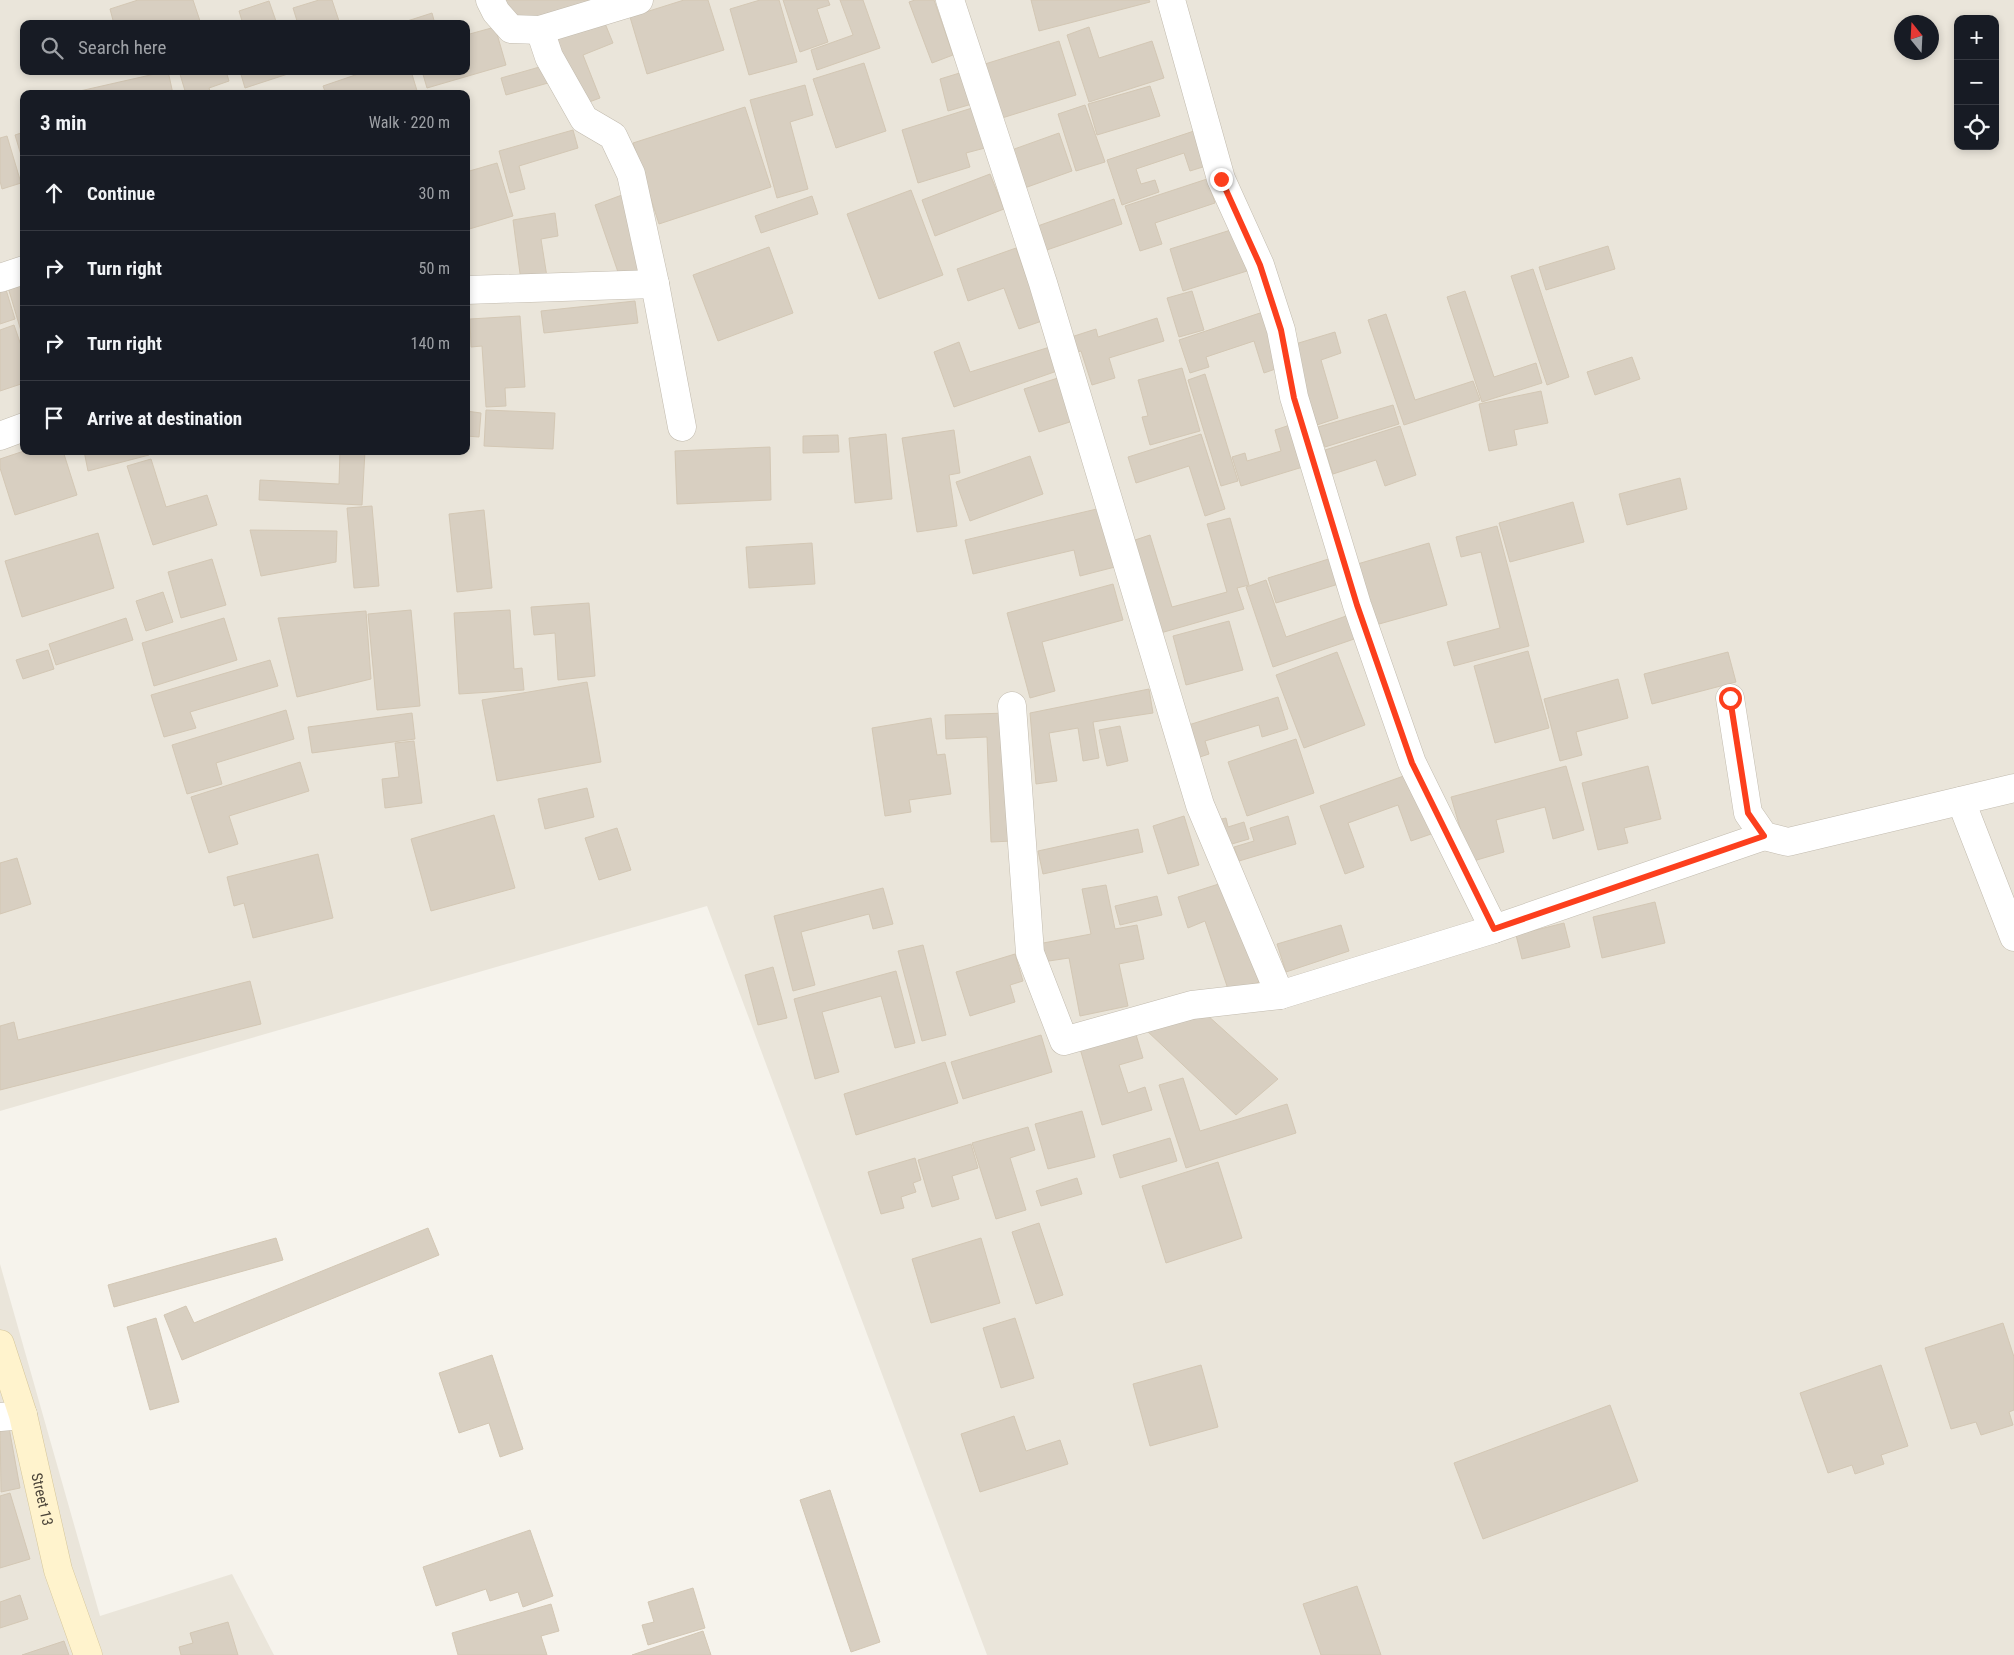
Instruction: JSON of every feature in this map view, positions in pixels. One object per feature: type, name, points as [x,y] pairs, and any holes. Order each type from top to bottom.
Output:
[{"type":"street","points":[[490,0],[496,12],[511,29],[540,30],[633,1]]},
{"type":"street","points":[[950,0],[1044,283],[1200,805],[1280,996]]},
{"type":"street","points":[[1170,0],[1221,179],[1260,265],[1281,330],[1294,398],[1357,605],[1412,763],[1494,929]]},
{"type":"street","points":[[540,30],[549,56],[584,118],[613,136],[631,174],[655,284],[682,426]]},
{"type":"street","points":[[0,278],[20,271]]},
{"type":"street","points":[[470,290],[655,284]]},
{"type":"street","points":[[0,436],[20,428]]},
{"type":"street","points":[[1730,698],[1748,813],[1764,836]]},
{"type":"street","points":[[1012,706],[1030,953],[1064,1041],[1192,1005],[1280,996],[1494,929],[1764,836],[1788,842],[2014,788]]},
{"type":"street","points":[[1961,801],[2014,938]]},
{"type":"street","name":"Street 13","points":[[0,1344],[12,1416],[58,1570],[88,1655]]},
{"type":"shaded area","points":[[0,0],[2014,0],[2014,1655],[987,1655],[707,906],[0,1111]]},
{"type":"shaded area","points":[[0,1264],[100,1616],[232,1574],[274,1655],[0,1655]]},
{"type":"building","points":[[138,0],[193,0],[200,20],[113,20],[110,9]]},
{"type":"building","points":[[319,0],[332,0],[339,20],[297,20],[293,8]]},
{"type":"building","points":[[505,0],[594,0],[514,27]]},
{"type":"building","points":[[684,0],[708,0],[724,50],[647,74],[630,17]]},
{"type":"building","points":[[760,0],[779,0],[797,62],[749,75],[730,9]]},
{"type":"building","points":[[783,0],[828,0],[830,5],[817,9],[828,42],[800,52]]},
{"type":"building","points":[[840,0],[863,0],[880,48],[817,70],[811,50],[853,35]]},
{"type":"building","points":[[915,0],[934,0],[953,55],[932,63],[909,2]]},
{"type":"building","points":[[1031,0],[1149,0],[1150,2],[1039,31]]},
{"type":"building","points":[[269,1],[276,20],[242,20],[239,11]]},
{"type":"building","points":[[432,13],[434,20],[410,20]]},
{"type":"building","points":[[602,16],[613,43],[583,55],[600,98],[581,105],[553,35]]},
{"type":"building","points":[[495,27],[506,65],[427,88],[423,75],[470,75],[470,34]]},
{"type":"building","points":[[1089,27],[1099,58],[1152,41],[1164,78],[1089,102],[1067,35]]},
{"type":"building","points":[[1059,41],[1076,95],[1002,118],[985,64]]},
{"type":"building","points":[[864,63],[886,131],[836,148],[813,79]]},
{"type":"building","points":[[543,66],[548,83],[506,95],[501,78]]},
{"type":"building","points":[[963,72],[972,104],[948,111],[940,79]]},
{"type":"building","points":[[150,75],[169,75],[172,90],[84,90]]},
{"type":"building","points":[[180,75],[227,75],[229,81],[209,88],[210,90],[185,90]]},
{"type":"building","points":[[241,75],[285,75],[245,88]]},
{"type":"building","points":[[355,75],[412,75],[417,90],[324,90],[323,86]]},
{"type":"building","points":[[805,85],[813,115],[790,122],[808,189],[777,198],[750,100]]},
{"type":"building","points":[[1150,86],[1160,116],[1097,135],[1088,104]]},
{"type":"building","points":[[1085,105],[1105,162],[1076,171],[1058,114]]},
{"type":"building","points":[[745,107],[771,187],[659,224],[633,143]]},
{"type":"building","points":[[972,108],[985,148],[966,153],[970,167],[918,183],[902,130]]},
{"type":"building","points":[[573,130],[578,148],[519,166],[525,189],[510,193],[499,151]]},
{"type":"building","points":[[1194,131],[1206,166],[1190,171],[1184,153],[1136,169],[1141,184],[1155,180],[1159,192],[1122,205],[1107,160]]},
{"type":"building","points":[[20,133],[20,152],[15,135]]},
{"type":"building","points":[[1059,133],[1072,171],[1019,190],[1006,152]]},
{"type":"building","points":[[7,136],[20,180],[20,183],[2,189],[0,181],[0,138]]},
{"type":"building","points":[[497,163],[513,216],[470,229],[470,171]]},
{"type":"building","points":[[990,174],[1004,209],[935,236],[922,200]]},
{"type":"building","points":[[1207,179],[1215,203],[1155,223],[1162,244],[1140,251],[1125,206]]},
{"type":"building","points":[[911,190],[943,275],[879,299],[847,214]]},
{"type":"building","points":[[622,195],[647,268],[620,278],[595,205]]},
{"type":"building","points":[[812,196],[818,214],[761,233],[755,216]]},
{"type":"building","points":[[1114,199],[1122,224],[1041,252],[1032,228]]},
{"type":"building","points":[[555,213],[558,236],[541,239],[547,277],[521,281],[513,220]]},
{"type":"building","points":[[1234,229],[1247,271],[1183,291],[1170,249]]},
{"type":"building","points":[[1608,246],[1615,269],[1546,290],[1539,267]]},
{"type":"building","points":[[769,247],[793,313],[718,341],[693,275]]},
{"type":"building","points":[[1016,248],[1042,321],[1019,329],[1004,288],[968,301],[957,269]]},
{"type":"building","points":[[1533,269],[1569,377],[1547,385],[1511,276]]},
{"type":"building","points":[[20,280],[20,328],[7,284]]},
{"type":"building","points":[[4,283],[15,319],[0,324],[0,284]]},
{"type":"building","points":[[1192,291],[1204,330],[1179,337],[1167,298]]},
{"type":"building","points":[[1465,291],[1494,377],[1536,363],[1542,383],[1482,402],[1447,297]]},
{"type":"building","points":[[635,301],[638,323],[544,333],[541,311]]},
{"type":"building","points":[[1266,311],[1284,366],[1264,373],[1254,341],[1206,357],[1209,367],[1190,373],[1179,340]]},
{"type":"building","points":[[1386,314],[1415,400],[1473,381],[1480,400],[1404,425],[1368,320]]},
{"type":"building","points":[[520,316],[525,387],[505,388],[506,406],[486,407],[482,346],[471,347],[470,319]]},
{"type":"building","points":[[1157,318],[1164,341],[1109,358],[1115,378],[1092,385],[1081,351],[1070,354],[1065,339],[1096,329],[1098,337]]},
{"type":"building","points":[[14,325],[20,342],[20,384],[0,391],[0,330]]},
{"type":"building","points":[[1335,332],[1341,353],[1321,360],[1338,418],[1317,425],[1292,345]]},
{"type":"building","points":[[959,342],[970,372],[1053,346],[1060,370],[954,407],[934,352]]},
{"type":"building","points":[[1632,357],[1640,379],[1595,395],[1587,372]]},
{"type":"building","points":[[1182,368],[1200,431],[1150,445],[1142,417],[1148,416],[1138,380]]},
{"type":"building","points":[[1205,374],[1238,481],[1221,486],[1188,380]]},
{"type":"building","points":[[1064,376],[1079,419],[1039,432],[1024,389]]},
{"type":"building","points":[[1541,391],[1548,423],[1514,430],[1517,445],[1489,451],[1479,404]]},
{"type":"building","points":[[1393,405],[1399,424],[1325,447],[1318,427]]},
{"type":"building","points":[[486,410],[555,413],[553,449],[484,446]]},
{"type":"building","points":[[470,412],[481,413],[479,437],[470,436]]},
{"type":"building","points":[[1293,424],[1306,466],[1241,486],[1232,457],[1245,453],[1247,461],[1281,451],[1275,430]]},
{"type":"building","points":[[1400,426],[1416,475],[1385,486],[1376,460],[1333,474],[1325,450]]},
{"type":"building","points":[[954,430],[960,473],[949,475],[957,526],[917,532],[902,438]]},
{"type":"building","points":[[886,434],[892,499],[855,503],[849,438]]},
{"type":"building","points":[[1201,434],[1225,509],[1205,516],[1189,466],[1136,483],[1128,457]]},
{"type":"building","points":[[838,435],[839,452],[803,453],[803,436]]},
{"type":"building","points":[[770,447],[771,500],[677,504],[675,451]]},
{"type":"building","points":[[20,452],[20,455],[64,455],[77,495],[15,515],[0,468],[0,459]]},
{"type":"building","points":[[85,455],[149,455],[88,471]]},
{"type":"building","points":[[340,455],[365,455],[362,505],[259,500],[260,480],[339,484]]},
{"type":"building","points":[[1030,456],[1043,494],[970,521],[956,482]]},
{"type":"building","points":[[151,459],[166,507],[207,495],[217,525],[153,545],[127,466]]},
{"type":"building","points":[[1680,478],[1687,509],[1627,525],[1619,494]]},
{"type":"building","points":[[1573,502],[1584,542],[1510,562],[1499,523]]},
{"type":"building","points":[[372,506],[379,586],[354,588],[347,508]]},
{"type":"building","points":[[1101,508],[1115,567],[1080,576],[1074,550],[973,574],[965,540]]},
{"type":"building","points":[[484,510],[492,588],[457,592],[449,514]]},
{"type":"building","points":[[1230,518],[1249,585],[1237,588],[1244,609],[1157,634],[1129,542],[1150,535],[1172,607],[1227,592],[1207,524]]},
{"type":"building","points":[[1497,526],[1529,646],[1454,666],[1447,642],[1500,628],[1481,552],[1461,557],[1456,537]]},
{"type":"building","points":[[250,530],[337,531],[336,562],[261,576]]},
{"type":"building","points":[[98,533],[114,588],[22,617],[5,561]]},
{"type":"building","points":[[812,543],[815,584],[749,588],[746,547]]},
{"type":"building","points":[[1429,543],[1447,605],[1372,626],[1354,565]]},
{"type":"building","points":[[1335,557],[1342,583],[1276,603],[1268,578]]},
{"type":"building","points":[[212,559],[226,605],[181,618],[168,572]]},
{"type":"building","points":[[1266,580],[1286,637],[1352,614],[1360,637],[1273,667],[1246,587]]},
{"type":"building","points":[[1113,584],[1123,620],[1042,642],[1055,691],[1030,698],[1007,613]]},
{"type":"building","points":[[163,592],[173,622],[146,631],[136,601]]},
{"type":"building","points":[[589,603],[595,676],[558,680],[555,633],[534,635],[531,607]]},
{"type":"building","points":[[411,610],[420,706],[377,710],[368,614]]},
{"type":"building","points":[[510,610],[514,669],[522,668],[524,690],[459,694],[454,613]]},
{"type":"building","points":[[366,611],[371,679],[297,697],[278,618]]},
{"type":"building","points":[[126,618],[133,640],[56,665],[49,644]]},
{"type":"building","points":[[224,618],[237,660],[154,686],[142,643]]},
{"type":"building","points":[[1229,621],[1243,670],[1186,685],[1173,636]]},
{"type":"building","points":[[48,650],[54,669],[23,679],[16,660]]},
{"type":"building","points":[[1528,651],[1549,728],[1495,743],[1474,666]]},
{"type":"building","points":[[1337,652],[1365,725],[1304,748],[1276,675]]},
{"type":"building","points":[[1728,652],[1736,682],[1652,704],[1644,674]]},
{"type":"building","points":[[270,660],[278,686],[190,712],[196,728],[164,737],[151,695]]},
{"type":"building","points":[[1618,679],[1628,718],[1576,732],[1582,755],[1560,761],[1544,699]]},
{"type":"building","points":[[587,682],[601,762],[497,781],[482,700]]},
{"type":"building","points":[[1149,689],[1153,713],[1093,722],[1099,758],[1083,761],[1078,728],[1049,733],[1057,781],[1036,784],[1030,713]]},
{"type":"building","points":[[1278,697],[1288,729],[1262,737],[1259,725],[1205,741],[1209,754],[1191,760],[1182,727]]},
{"type":"building","points":[[286,710],[294,739],[216,763],[222,784],[187,794],[172,745]]},
{"type":"building","points":[[412,713],[415,739],[312,753],[308,727]]},
{"type":"building","points":[[1007,713],[1012,841],[991,842],[987,737],[946,739],[945,715]]},
{"type":"building","points":[[931,718],[937,755],[945,754],[951,794],[909,800],[911,812],[885,816],[872,728]]},
{"type":"building","points":[[1120,726],[1128,761],[1107,766],[1099,730]]},
{"type":"building","points":[[1296,739],[1314,793],[1247,816],[1228,762]]},
{"type":"building","points":[[414,741],[422,803],[385,808],[382,779],[399,777],[395,743]]},
{"type":"building","points":[[300,762],[309,791],[229,816],[238,844],[209,853],[191,797]]},
{"type":"building","points":[[1566,766],[1584,830],[1553,839],[1545,807],[1496,820],[1504,852],[1470,862],[1451,797]]},
{"type":"building","points":[[1648,766],[1661,819],[1624,828],[1628,843],[1598,850],[1582,783]]},
{"type":"building","points":[[1412,773],[1434,833],[1411,841],[1398,805],[1348,823],[1364,867],[1345,874],[1320,806]]},
{"type":"building","points":[[587,788],[594,817],[545,829],[538,799]]},
{"type":"building","points":[[494,815],[515,888],[431,911],[411,839]]},
{"type":"building","points":[[1184,816],[1199,865],[1168,874],[1153,826]]},
{"type":"building","points":[[1288,816],[1296,844],[1239,861],[1234,847],[1254,841],[1250,828]]},
{"type":"building","points":[[1226,818],[1228,827],[1244,822],[1249,839],[1225,846],[1217,820]]},
{"type":"building","points":[[617,828],[631,870],[599,880],[585,838]]},
{"type":"building","points":[[1138,829],[1143,852],[1043,874],[1038,851]]},
{"type":"building","points":[[318,854],[333,918],[253,938],[244,903],[234,906],[227,877]]},
{"type":"building","points":[[17,858],[31,904],[0,914],[0,863]]},
{"type":"building","points":[[1225,882],[1259,982],[1229,992],[1205,921],[1188,928],[1178,897]]},
{"type":"building","points":[[1106,885],[1115,929],[1137,925],[1144,959],[1119,964],[1128,1006],[1080,1016],[1069,958],[1042,962],[1038,944],[1091,934],[1082,889]]},
{"type":"building","points":[[883,888],[893,924],[873,929],[869,914],[801,932],[815,985],[793,991],[774,916]]},
{"type":"building","points":[[1157,896],[1162,915],[1120,925],[1115,906]]},
{"type":"building","points":[[1655,902],[1665,943],[1602,958],[1593,917]]},
{"type":"building","points":[[1564,923],[1570,947],[1522,959],[1516,935]]},
{"type":"building","points":[[1341,925],[1349,951],[1286,972],[1277,944]]},
{"type":"building","points":[[923,945],[946,1035],[922,1041],[898,951]]},
{"type":"building","points":[[1015,954],[1023,981],[1010,985],[1015,1002],[970,1016],[956,972]]},
{"type":"building","points":[[773,967],[787,1018],[758,1025],[745,975]]},
{"type":"building","points":[[896,971],[915,1043],[895,1048],[881,996],[822,1012],[839,1072],[815,1079],[794,999]]},
{"type":"building","points":[[250,981],[261,1024],[0,1090],[0,1026],[14,1022],[18,1040]]},
{"type":"building","points":[[1206,1014],[1278,1079],[1236,1115],[1146,1030]]},
{"type":"building","points":[[1134,1028],[1143,1058],[1119,1065],[1128,1093],[1145,1087],[1152,1110],[1102,1125],[1079,1045]]},
{"type":"building","points":[[1041,1035],[1052,1072],[963,1099],[951,1062]]},
{"type":"building","points":[[945,1062],[958,1103],[856,1135],[844,1094]]},
{"type":"building","points":[[1183,1078],[1200,1131],[1287,1104],[1296,1133],[1186,1168],[1159,1085]]},
{"type":"building","points":[[1082,1111],[1095,1157],[1048,1169],[1035,1124]]},
{"type":"building","points":[[1028,1127],[1035,1150],[1010,1158],[1026,1210],[996,1219],[972,1143]]},
{"type":"building","points":[[1170,1138],[1177,1161],[1120,1178],[1113,1155]]},
{"type":"building","points":[[971,1144],[978,1168],[952,1176],[959,1199],[932,1207],[918,1160]]},
{"type":"building","points":[[915,1158],[921,1180],[913,1183],[916,1192],[901,1197],[904,1208],[881,1214],[868,1172]]},
{"type":"building","points":[[1218,1162],[1242,1238],[1166,1263],[1142,1186]]},
{"type":"building","points":[[1077,1178],[1082,1194],[1041,1206],[1036,1191]]},
{"type":"building","points":[[1039,1223],[1063,1295],[1036,1304],[1012,1232]]},
{"type":"building","points":[[428,1228],[439,1255],[182,1360],[164,1315],[186,1306],[194,1323]]},
{"type":"building","points":[[276,1238],[283,1260],[114,1307],[108,1285]]},
{"type":"building","points":[[981,1238],[1000,1303],[931,1323],[912,1259]]},
{"type":"building","points":[[156,1318],[179,1402],[150,1410],[127,1327]]},
{"type":"building","points":[[1015,1318],[1034,1378],[1001,1388],[983,1328]]},
{"type":"building","points":[[2003,1323],[2014,1357],[2014,1410],[2009,1412],[2013,1425],[1981,1435],[1976,1422],[1951,1429],[1925,1348]]},
{"type":"building","points":[[492,1355],[523,1449],[500,1457],[489,1423],[459,1433],[439,1373]]},
{"type":"building","points":[[1201,1365],[1218,1427],[1150,1446],[1133,1384]]},
{"type":"building","points":[[1881,1365],[1908,1446],[1881,1455],[1884,1464],[1855,1474],[1852,1465],[1828,1473],[1800,1393]]},
{"type":"building","points":[[1610,1405],[1638,1481],[1483,1539],[1454,1463]]},
{"type":"building","points":[[1014,1416],[1026,1451],[1060,1440],[1068,1464],[980,1492],[961,1434]]},
{"type":"building","points":[[8,1422],[20,1488],[1,1492],[0,1423]]},
{"type":"building","points":[[830,1490],[880,1642],[851,1652],[800,1500]]},
{"type":"building","points":[[10,1493],[30,1559],[0,1568],[0,1496]]},
{"type":"building","points":[[530,1530],[553,1596],[523,1607],[518,1592],[490,1601],[486,1589],[436,1606],[423,1567]]},
{"type":"building","points":[[1357,1586],[1381,1655],[1321,1655],[1303,1604]]},
{"type":"building","points":[[693,1588],[705,1628],[648,1645],[642,1625],[654,1622],[648,1602]]},
{"type":"building","points":[[20,1595],[28,1619],[0,1628],[0,1602]]},
{"type":"building","points":[[551,1604],[559,1631],[541,1636],[547,1655],[458,1655],[452,1633]]},
{"type":"building","points":[[228,1622],[238,1655],[181,1655],[179,1647],[193,1643],[190,1633]]},
{"type":"building","points":[[703,1631],[711,1655],[632,1655]]},
{"type":"building","points":[[64,1641],[69,1655],[22,1655]]},
{"type":"route","points":[[1221,179],[1260,265],[1281,330],[1294,398],[1357,605],[1412,763],[1494,929],[1764,836],[1748,813],[1730,698]]}]
